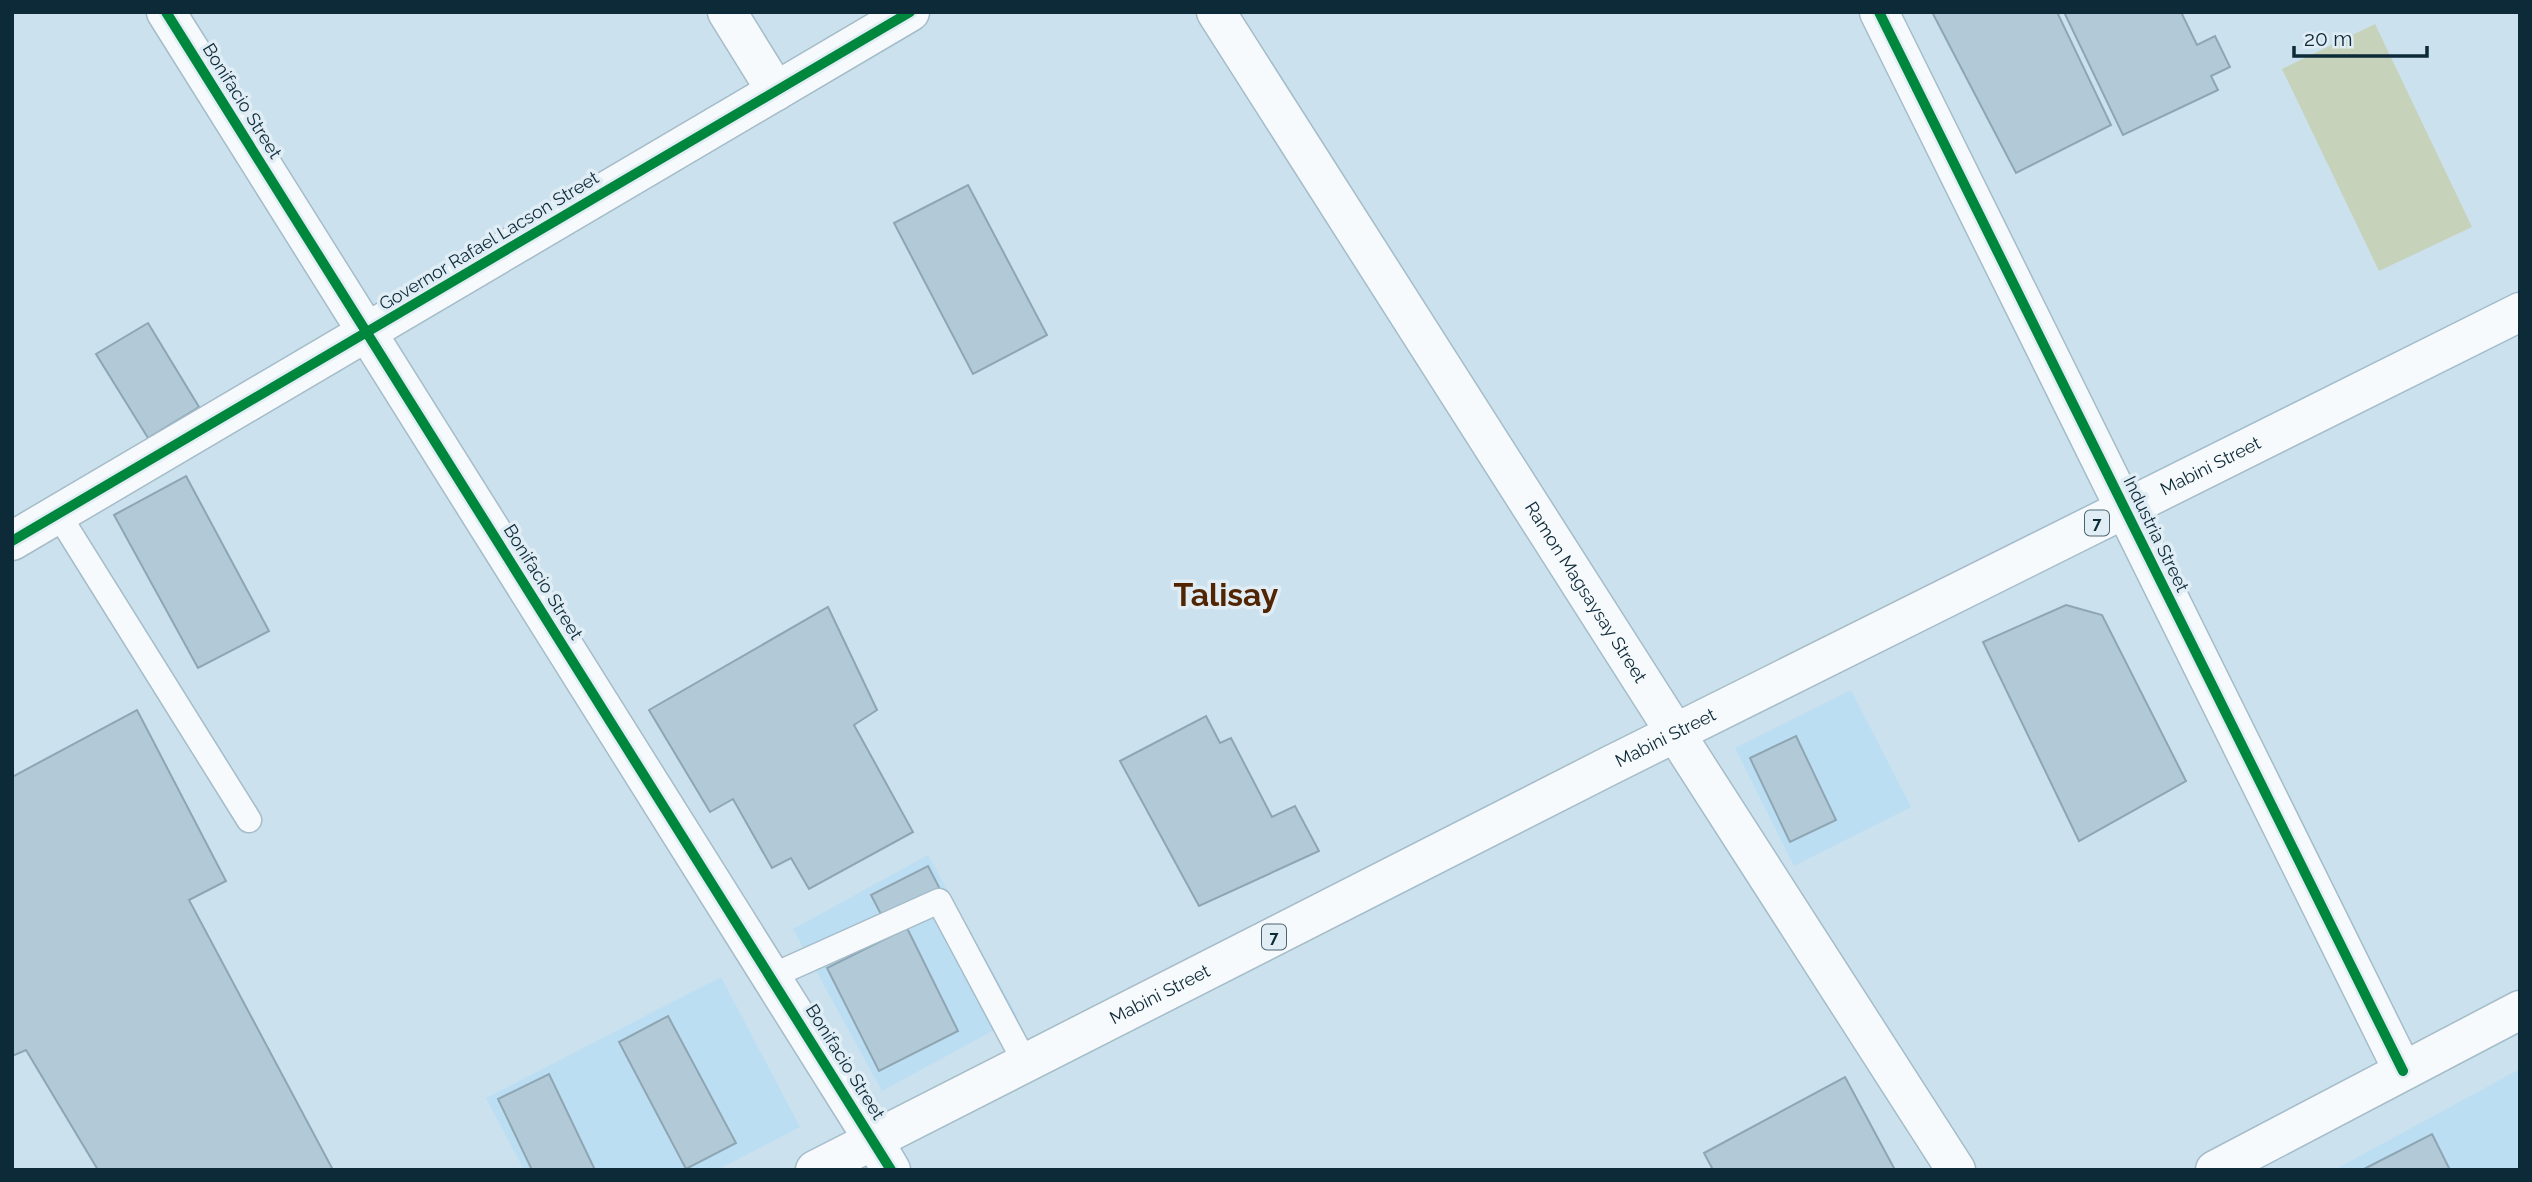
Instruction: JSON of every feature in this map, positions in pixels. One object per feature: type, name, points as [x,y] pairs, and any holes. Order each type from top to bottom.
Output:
[{"type":"street","name":"Bonifacio Street","points":[[166,12],[882,1155]]},
{"type":"street","points":[[727,12],[776,91]]},
{"type":"street","name":"Governor Rafael Lacson Street","points":[[12,541],[910,12]]},
{"type":"street","name":"Ramon Magsaysay Street","points":[[1216,12],[1956,1170]]},
{"type":"street","name":"Industria Street","points":[[1879,12],[2403,1071]]},
{"type":"street","name":"Mabini Street","points":[[815,1170],[882,1155],[1026,1064],[1676,734],[2520,312]]},
{"type":"street","points":[[2215,1170],[2520,1010]]},
{"type":"lane","points":[[58,514],[249,820]]},
{"type":"lane","points":[[770,976],[939,901],[1026,1064]]},
{"type":"shaded area","points":[[1851,690],[1911,807],[1794,866],[1735,748]]},
{"type":"shaded area","points":[[928,855],[1018,1017],[882,1091],[793,929]]},
{"type":"shaded area","points":[[721,977],[800,1127],[717,1170],[524,1170],[486,1098]]},
{"type":"shaded area","points":[[2520,1069],[2520,1170],[2334,1170]]},
{"type":"green space","points":[[2375,24],[2472,227],[2379,271],[2282,69]]},
{"type":"building","points":[[1932,12],[2057,12],[2111,125],[2016,173]]},
{"type":"building","points":[[2064,12],[2181,12],[2197,45],[2215,36],[2230,67],[2211,76],[2218,90],[2123,135]]},
{"type":"building","points":[[968,185],[1047,335],[973,374],[894,223]]},
{"type":"building","points":[[148,323],[199,407],[148,438],[96,354]]},
{"type":"building","points":[[186,476],[269,631],[198,668],[114,515]]},
{"type":"building","points":[[2066,605],[2102,615],[2186,781],[2079,841],[1983,642]]},
{"type":"building","points":[[828,607],[877,710],[854,725],[913,832],[809,889],[791,858],[772,868],[733,799],[710,812],[649,710]]},
{"type":"building","points":[[137,710],[226,881],[189,900],[333,1170],[98,1170],[26,1050],[12,1056],[12,777]]},
{"type":"building","points":[[1206,716],[1220,743],[1231,738],[1272,817],[1295,806],[1319,851],[1199,906],[1120,761]]},
{"type":"building","points":[[1796,736],[1836,820],[1790,842],[1750,758]]},
{"type":"building","points":[[928,866],[942,893],[885,922],[871,895]]},
{"type":"building","points":[[907,928],[958,1031],[879,1071],[827,968]]},
{"type":"building","points":[[668,1016],[736,1143],[686,1169],[619,1042]]},
{"type":"building","points":[[549,1074],[595,1170],[532,1170],[498,1099]]},
{"type":"building","points":[[1845,1077],[1895,1170],[1713,1170],[1704,1153]]},
{"type":"building","points":[[2432,1134],[2450,1170],[2362,1170]]},
{"type":"cycle path","points":[[166,12],[891,1170]]},
{"type":"cycle path","points":[[12,541],[910,12]]},
{"type":"cycle path","points":[[1879,12],[2403,1071]]},
{"type":"district","name":"Talisay","points":[[1226,595]]}]
